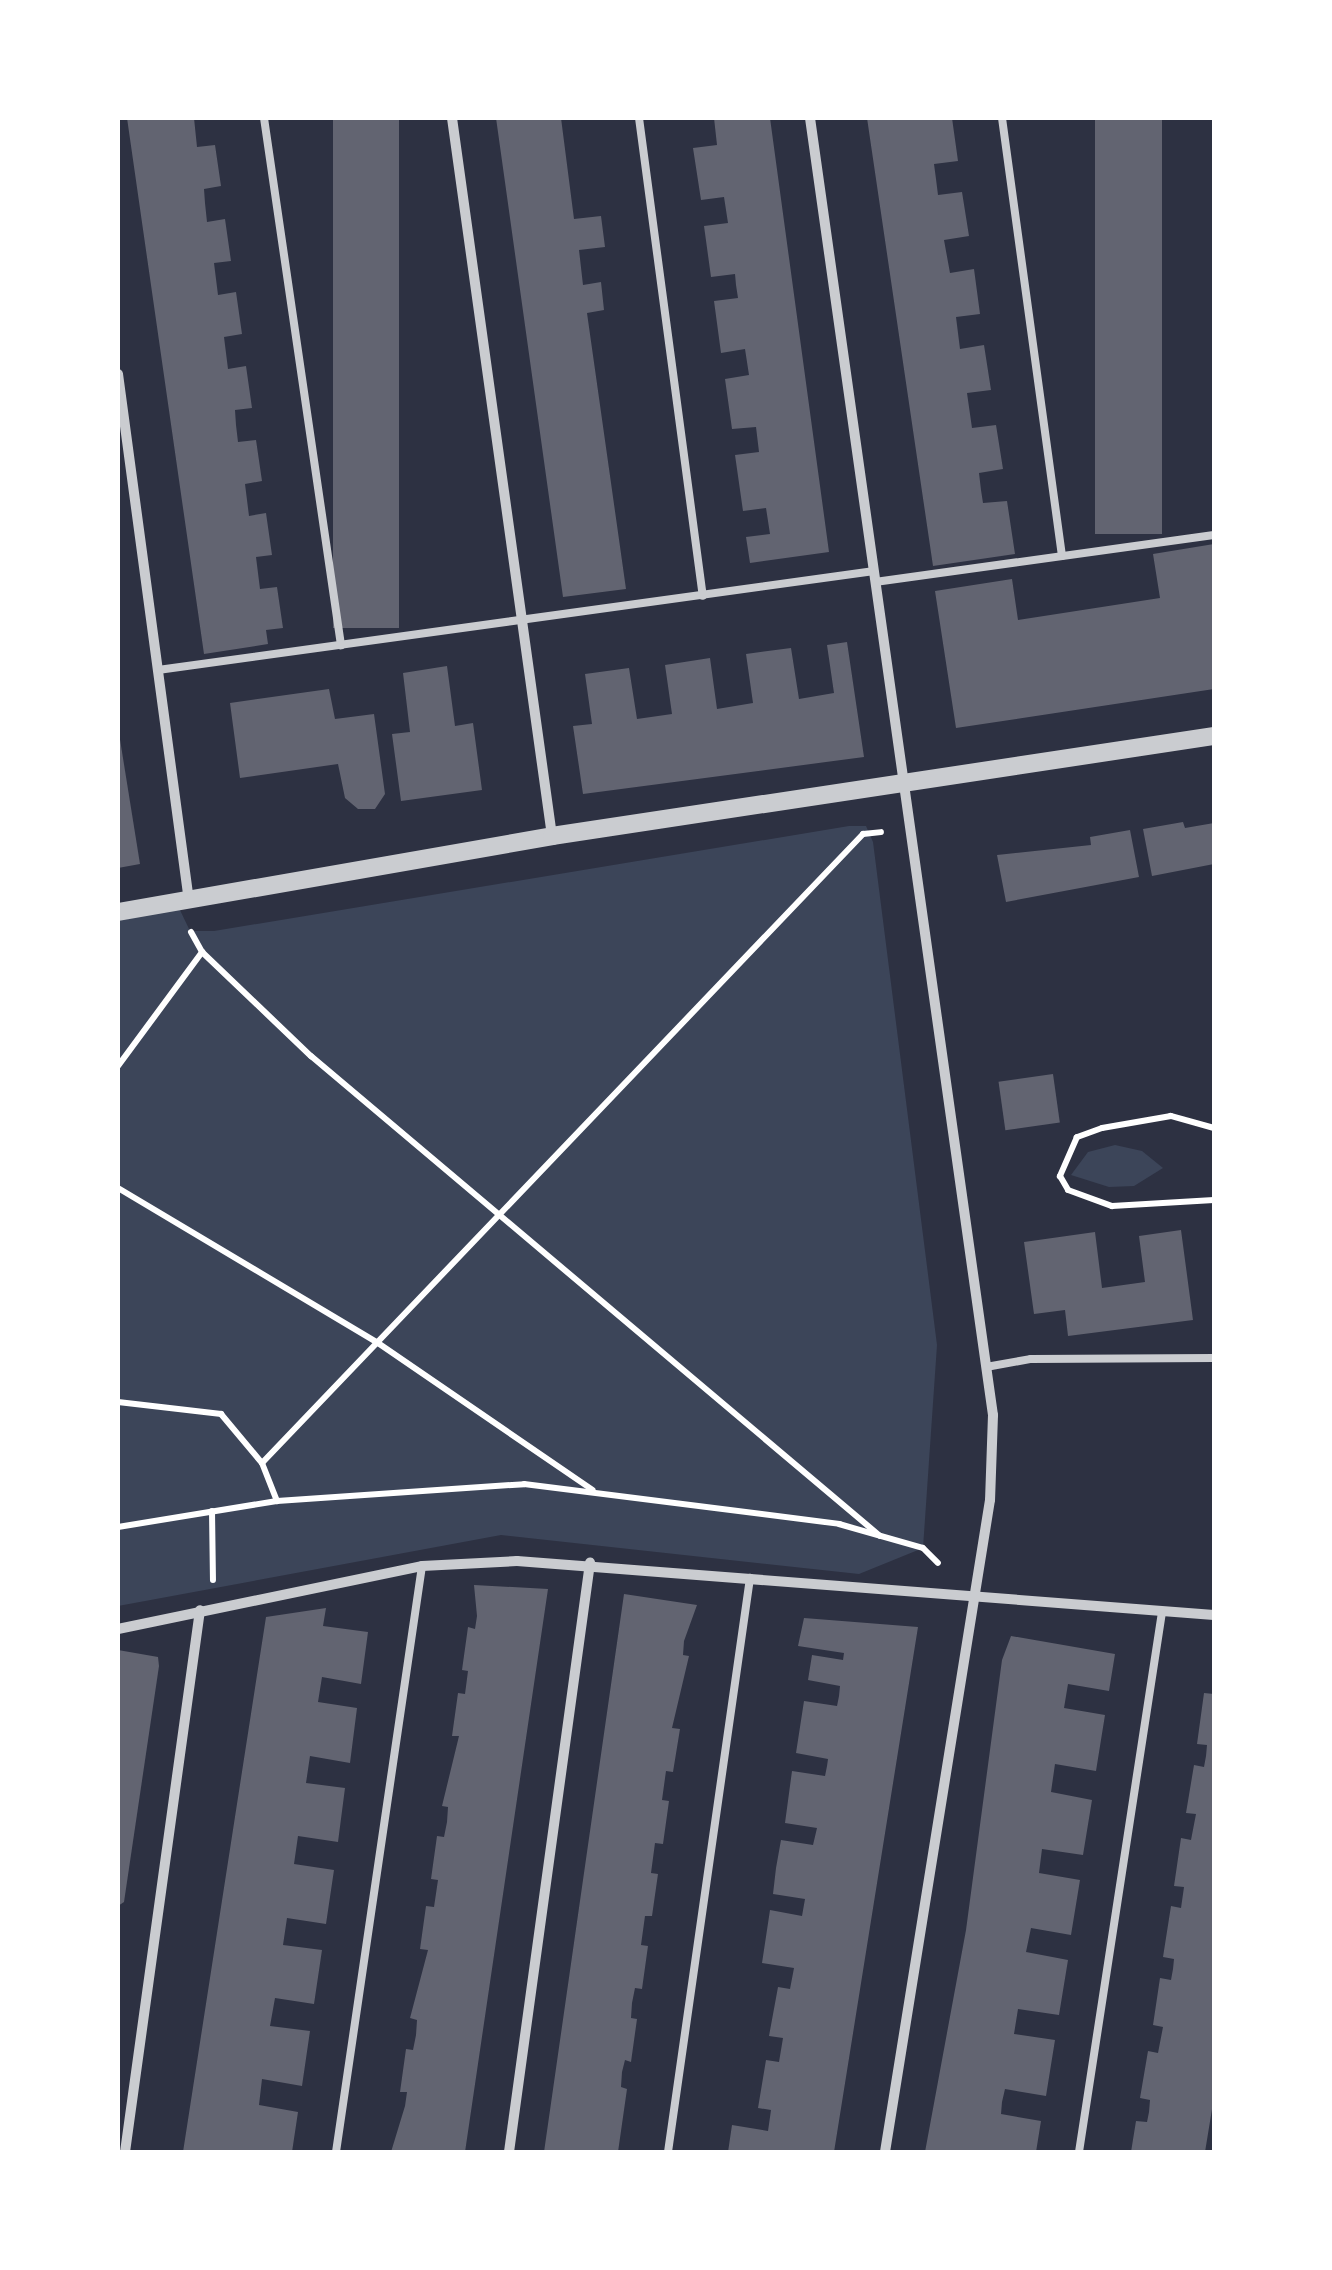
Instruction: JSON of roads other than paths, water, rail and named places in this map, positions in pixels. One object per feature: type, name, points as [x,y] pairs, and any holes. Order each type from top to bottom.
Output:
[{"type":"street","points":[[452,118],[552,836]]},
{"type":"street","points":[[810,118],[993,1416],[990,1500],[885,2152]]},
{"type":"street","points":[[118,374],[189,900]]},
{"type":"street","points":[[118,912],[552,836],[1214,736]]},
{"type":"street","points":[[508,2152],[590,1562]]},
{"type":"street","points":[[118,1628],[422,1566],[590,1562],[974,1599],[1214,1615]]},
{"type":"street","points":[[125,2152],[200,1610]]},
{"type":"lane","points":[[264,118],[341,645]]},
{"type":"lane","points":[[638,118],[703,596]]},
{"type":"lane","points":[[1002,118],[1062,556]]},
{"type":"lane","points":[[158,670],[703,596],[1214,535]]},
{"type":"lane","points":[[986,1367],[1031,1360],[1214,1358]]},
{"type":"lane","points":[[336,2152],[422,1566]]},
{"type":"lane","points":[[668,2152],[750,1578]]},
{"type":"lane","points":[[1079,2152],[1162,1612]]}]
